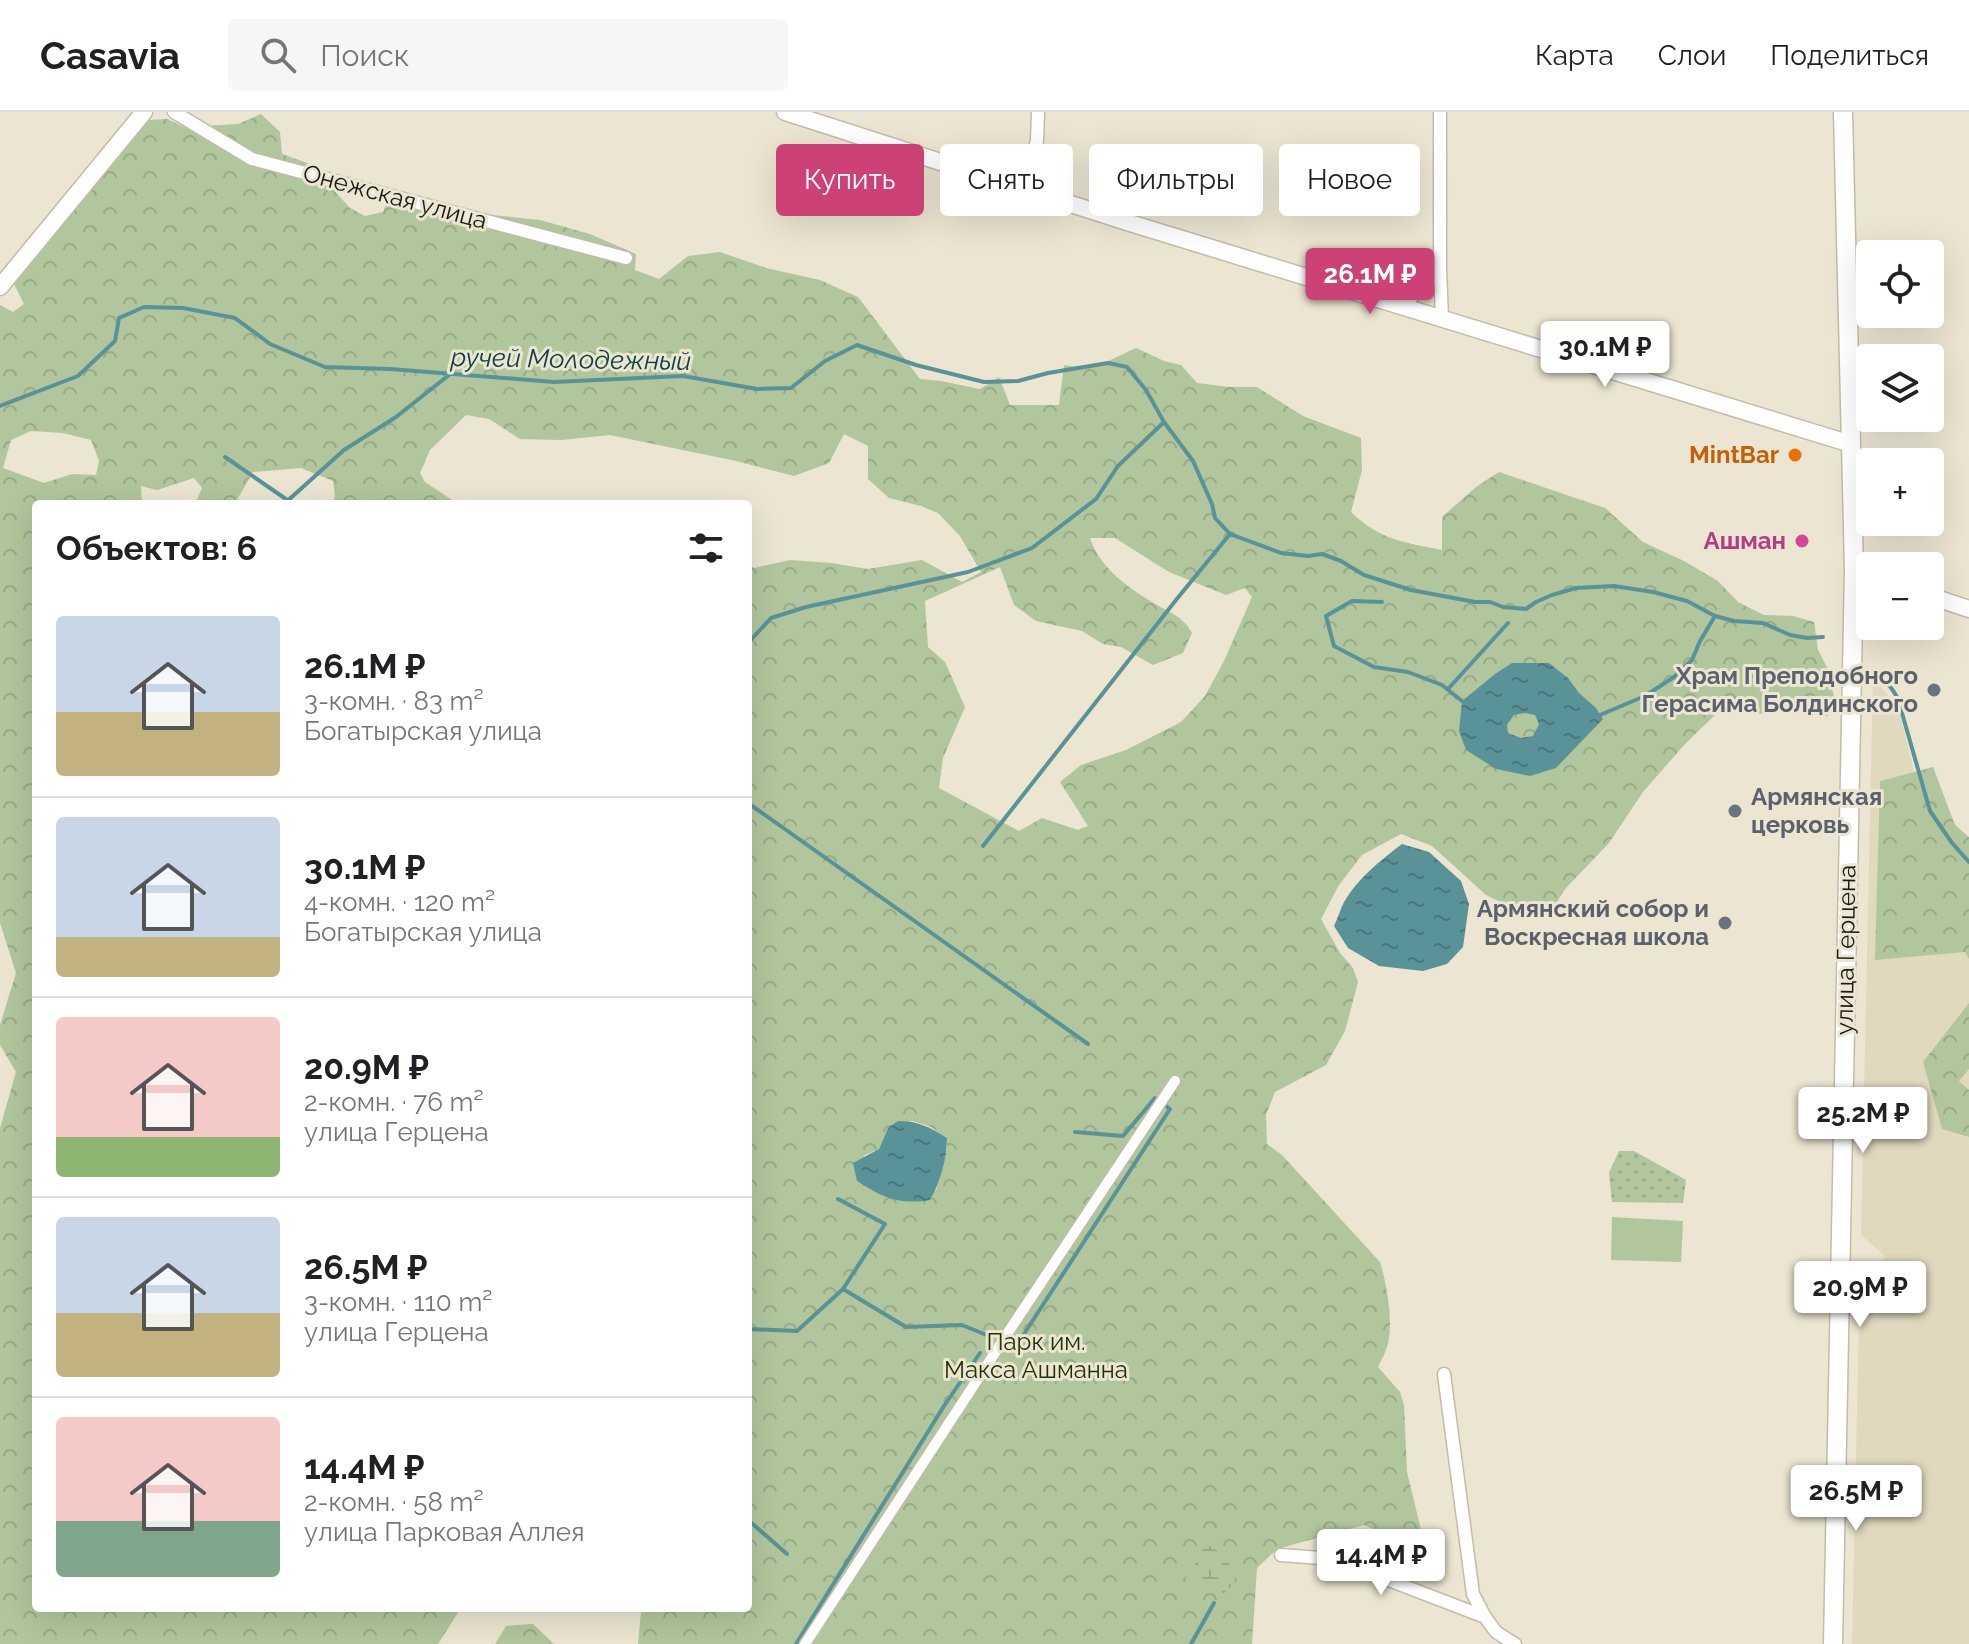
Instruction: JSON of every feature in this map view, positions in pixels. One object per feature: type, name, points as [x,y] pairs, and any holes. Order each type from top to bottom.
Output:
[{"type":"main road","name":"улица Герцена","points":[[1843,112],[1851,444],[1860,552]]},
{"type":"main road","name":"улица Герцена","points":[[1833,1644],[1860,640]]},
{"type":"street","points":[[0,287],[144,112]]},
{"type":"street","name":"Онежская улица","points":[[174,112],[252,159],[626,258]]},
{"type":"street","points":[[785,112],[940,162]]},
{"type":"street","points":[[1036,144],[1038,112]]},
{"type":"street","points":[[1440,112],[1442,318]]},
{"type":"street","points":[[1073,204],[1851,444]]},
{"type":"street","points":[[1403,306],[1440,269]]},
{"type":"street","points":[[1944,601],[1969,609]]},
{"type":"street","points":[[805,1644],[1175,1081]]},
{"type":"street","points":[[1444,1374],[1473,1594],[1496,1632],[1515,1644]]},
{"type":"street","points":[[1281,1555],[1334,1559],[1485,1617]]},
{"type":"shaded area","points":[[1873,678],[1898,707],[1925,816],[1969,875],[1969,1644],[1852,1644],[1860,1274],[1877,1268],[1886,1257],[1861,1235]]},
{"type":"green space","name":"Парк им. Макса Ашманна","points":[[261,114],[280,132],[282,154],[310,164],[350,208],[365,216],[383,212],[392,189],[483,214],[540,220],[590,234],[636,254],[635,270],[659,279],[688,256],[720,252],[766,268],[820,280],[858,297],[920,379],[980,389],[999,377],[1010,405],[1059,405],[1064,365],[1093,365],[1136,348],[1181,365],[1197,383],[1257,387],[1303,416],[1361,438],[1362,470],[1351,512],[1382,534],[1442,550],[1442,517],[1476,487],[1499,472],[1605,508],[1643,542],[1718,581],[1738,602],[1764,615],[1793,616],[1814,622],[1818,650],[1829,671],[1835,703],[1828,716],[1780,709],[1766,714],[1718,712],[1643,792],[1609,843],[1566,888],[1555,905],[1533,918],[1486,895],[1432,846],[1401,834],[1362,855],[1339,885],[1321,919],[1340,953],[1353,968],[1358,982],[1345,1031],[1326,1065],[1275,1092],[1266,1115],[1267,1144],[1282,1155],[1380,1262],[1390,1330],[1389,1341],[1378,1367],[1400,1392],[1404,1405],[1407,1472],[1422,1534],[1416,1545],[1364,1525],[1277,1549],[1257,1568],[1252,1644],[638,1644],[641,1612],[752,1612],[752,567],[790,560],[868,569],[922,560],[962,582],[981,572],[960,536],[938,513],[889,498],[868,479],[868,446],[844,434],[829,463],[794,476],[610,435],[561,440],[520,439],[489,419],[466,415],[430,450],[420,473],[425,482],[452,500],[333,500],[333,481],[301,468],[253,472],[237,500],[197,500],[202,488],[194,478],[157,490],[141,486],[142,500],[32,500],[32,1612],[458,1612],[438,1644],[0,1644],[0,1128],[16,1072],[0,1045],[0,1025],[16,973],[0,923],[0,305],[13,312],[24,304],[14,284],[149,120],[167,119],[184,127],[238,124]],"holes":[[[31,431],[63,433],[91,440],[99,461],[96,475],[72,474],[44,483],[3,468],[11,440]],[[1090,538],[1115,538],[1169,572],[1226,595],[1245,588],[1252,597],[1205,696],[1181,722],[1126,750],[1081,765],[1060,782],[1088,826],[1078,830],[1042,818],[1019,831],[939,788],[943,758],[965,707],[945,662],[928,647],[925,601],[1000,567],[1014,605],[1036,621],[1082,631],[1103,644],[1121,647],[1153,665],[1183,653],[1192,633],[1185,623],[1108,569]],[[912,1121],[929,1126],[947,1138],[936,1190],[863,1156],[879,1149],[888,1128]]]},
{"type":"green space","points":[[1933,767],[1955,825],[1969,837],[1969,959],[1965,952],[1875,960],[1880,781]]},
{"type":"green space","points":[[1969,1003],[1969,1069],[1959,1081],[1969,1090],[1969,1137],[1942,1129],[1923,1062]]},
{"type":"green space","points":[[1619,1151],[1634,1151],[1686,1180],[1683,1203],[1612,1202],[1609,1173]]},
{"type":"green space","points":[[1612,1217],[1683,1221],[1681,1262],[1611,1260]]},
{"type":"green space","points":[[1204,1543],[1221,1554],[1233,1570],[1235,1583],[1222,1595],[1185,1579],[1199,1558]]},
{"type":"green space","points":[[533,1624],[554,1644],[495,1644],[506,1626]]},
{"type":"water","points":[[1512,663],[1549,663],[1568,678],[1603,719],[1556,768],[1530,776],[1496,769],[1466,750],[1459,731],[1462,701]],"holes":[[[1514,715],[1535,715],[1539,724],[1533,736],[1521,738],[1508,733],[1507,725]]]},
{"type":"water","points":[[1402,844],[1429,852],[1461,881],[1469,904],[1463,947],[1447,964],[1423,971],[1379,966],[1348,948],[1334,926],[1344,902],[1356,885]]},
{"type":"water","points":[[898,1121],[924,1125],[947,1138],[942,1170],[930,1200],[909,1202],[892,1199],[857,1181],[853,1163],[879,1149],[888,1128]]},
{"type":"waterway","name":"ручей Молодежный","points":[[0,406],[78,376],[115,341],[119,318],[144,307],[183,308],[235,318],[270,344],[325,367],[554,382],[683,376],[757,389],[791,388],[825,361],[857,345],[916,365],[984,382],[1018,381],[1108,363],[1127,367],[1146,390],[1164,422],[1193,461],[1215,518],[1230,534],[1281,553],[1322,554],[1364,575],[1411,590],[1490,602],[1503,607],[1526,609],[1552,595],[1576,588],[1614,586],[1687,601],[1715,616],[1763,623],[1790,635],[1823,637]]},
{"type":"waterway","points":[[288,500],[344,450],[396,417],[449,375]]},
{"type":"waterway","points":[[752,639],[771,618],[806,607],[968,572],[1032,548],[1096,499],[1118,466],[1164,422]]},
{"type":"waterway","points":[[225,457],[287,500]]},
{"type":"waterway","points":[[983,846],[1230,534]]},
{"type":"waterway","points":[[1382,602],[1352,601],[1326,616],[1334,646],[1374,667],[1408,672],[1442,685],[1462,701]]},
{"type":"waterway","points":[[1600,715],[1645,696],[1674,677],[1692,660],[1715,616]]},
{"type":"waterway","points":[[1448,689],[1508,623]]},
{"type":"waterway","name":"ручей Молодежный","points":[[1873,675],[1888,684],[1898,699],[1930,811],[1969,862]]},
{"type":"waterway","points":[[752,806],[1088,1044]]},
{"type":"waterway","points":[[1024,1334],[1170,1109],[1155,1098],[1123,1136],[1075,1132]]},
{"type":"waterway","points":[[838,1199],[885,1224],[843,1289]]},
{"type":"waterway","points":[[752,1329],[797,1331],[843,1289],[906,1327],[962,1325],[989,1336]]},
{"type":"waterway","points":[[796,1644],[980,1353]]},
{"type":"waterway","points":[[752,1523],[787,1554]]},
{"type":"waterway","points":[[1191,1644],[1214,1603]]},
{"type":"place","name":"MintBar","points":[[1795,455]]},
{"type":"place","name":"Ашман","points":[[1802,541]]},
{"type":"place","name":"Храм Преподобного Герасима Болдинского","points":[[1934,690]]},
{"type":"place","name":"Армянская церковь","points":[[1735,811]]},
{"type":"place","name":"Армянский собор и Воскресная школа","points":[[1725,923]]}]
